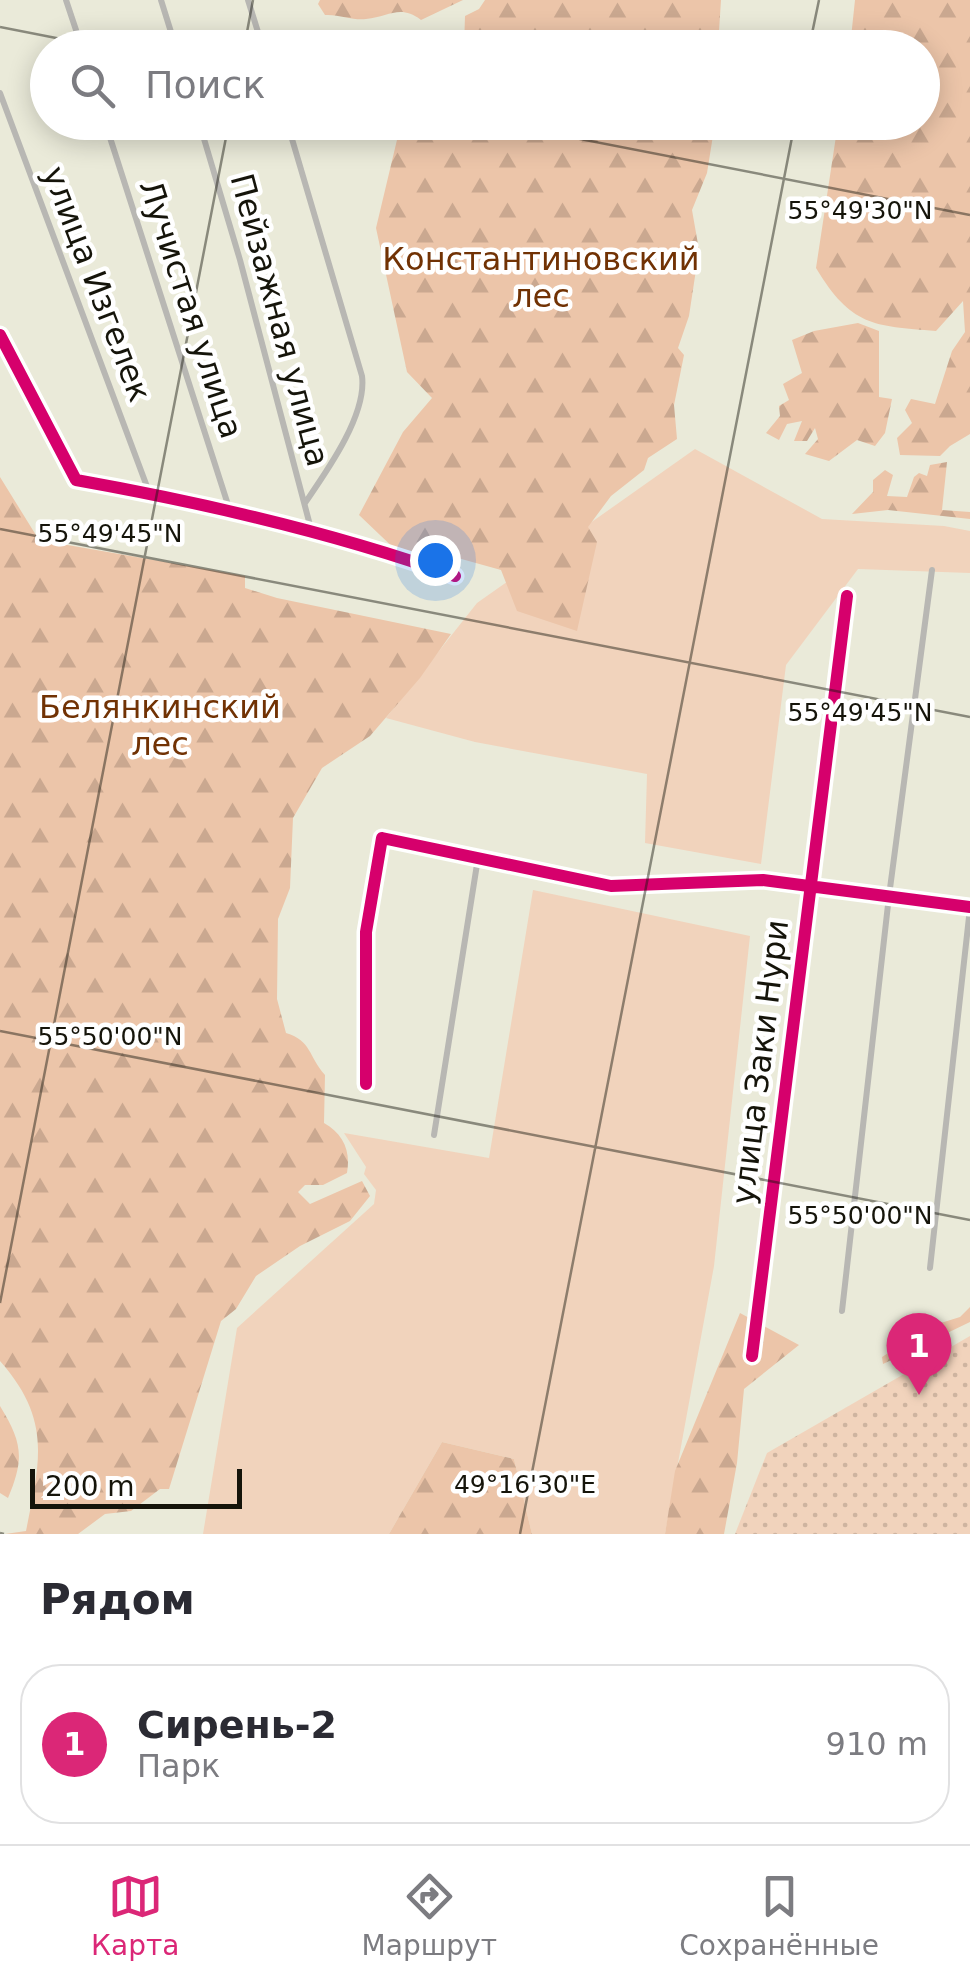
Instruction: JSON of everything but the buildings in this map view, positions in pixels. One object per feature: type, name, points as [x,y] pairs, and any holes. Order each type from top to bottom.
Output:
[{"type":"street","points":[[66,0],[76,30]]},
{"type":"street","points":[[161,0],[170,30]]},
{"type":"street","points":[[248,0],[257,30]]},
{"type":"street","name":"улица Изгелек","points":[[0,93],[150,493]]},
{"type":"street","name":"Лучистая улица","points":[[111,140],[230,511]]},
{"type":"street","name":"Пейзажная улица","points":[[204,140],[312,531]]},
{"type":"street","points":[[292,140],[364,394],[346,436],[304,504]]},
{"type":"street","points":[[0,335],[76,480],[312,531],[374,547],[455,576]]},
{"type":"street","points":[[842,1312],[889,896],[932,570]]},
{"type":"street","name":"улица Заки Нури","points":[[752,1356],[847,596]]},
{"type":"street","points":[[366,1084],[366,932],[382,838],[611,886],[763,880],[970,907],[930,1268]]},
{"type":"street","points":[[434,1134],[478,858]]},
{"type":"shaded area","points":[[695,449],[822,519],[970,531],[970,573],[858,569],[786,665],[761,864],[645,843],[647,774],[475,742],[386,718],[477,603]]},
{"type":"shaded area","points":[[533,890],[750,936],[714,1266],[665,1534],[532,1534],[514,1459],[442,1442],[389,1534],[203,1534],[237,1328],[374,1204],[376,1190],[344,1133],[489,1158]]},
{"type":"shaded area","points":[[970,1336],[970,1534],[735,1534],[767,1453]]},
{"type":"green space","points":[[320,0],[463,0],[421,20],[400,12],[361,19],[325,15],[318,4]]},
{"type":"green space","points":[[485,0],[721,0],[719,30],[465,30],[465,16],[479,9]]},
{"type":"green space","points":[[855,0],[970,0],[970,434],[940,456],[900,455],[897,438],[912,423],[905,410],[911,399],[935,404],[952,351],[965,332],[963,301],[936,331],[880,324],[841,302],[816,268],[835,140],[940,140],[940,30],[852,30]]},
{"type":"green space","name":"Константиновский лес","points":[[397,140],[712,140],[707,173],[692,210],[699,250],[689,316],[678,348],[684,355],[674,405],[677,439],[648,458],[644,470],[611,496],[588,527],[597,542],[577,631],[517,611],[501,570],[447,555],[402,556],[359,515],[403,432],[432,398],[407,372],[376,228]]},
{"type":"green space","points":[[858,323],[879,331],[879,397],[892,399],[885,433],[875,446],[857,440],[829,461],[805,454],[818,439],[815,428],[807,441],[794,441],[802,421],[787,424],[779,440],[766,433],[780,416],[779,406],[789,400],[783,384],[802,373],[792,340],[814,331]]},
{"type":"green space","points":[[947,462],[942,510],[970,512],[970,519],[888,510],[852,514],[873,492],[873,480],[885,470],[893,475],[887,496],[907,497],[914,477],[919,473],[927,476],[930,465]]},
{"type":"green space","name":"Белянкинский лес","points":[[0,477],[39,540],[245,576],[245,588],[277,598],[451,634],[420,678],[370,736],[322,768],[293,818],[290,888],[278,919],[277,999],[286,1033],[305,1045],[325,1075],[324,1123],[341,1138],[348,1157],[347,1173],[323,1185],[305,1185],[298,1192],[310,1204],[362,1181],[370,1196],[350,1221],[300,1246],[256,1276],[236,1309],[221,1321],[169,1489],[160,1489],[131,1511],[105,1514],[78,1534],[5,1534],[26,1531],[38,1442],[28,1403],[0,1361]]},
{"type":"green space","points":[[970,1307],[970,1322],[883,1364],[882,1357],[931,1326],[960,1317]]},
{"type":"green space","points":[[740,1313],[799,1345],[744,1389],[737,1463],[724,1534],[665,1534],[675,1471]]},
{"type":"green space","points":[[0,1406],[19,1450],[8,1498],[0,1493]]},
{"type":"green space","points":[[442,1442],[514,1459],[532,1534],[389,1534]]},
{"type":"cycle path","points":[[0,335],[76,480],[268,520],[455,576]]},
{"type":"cycle path","points":[[752,1356],[847,596]]},
{"type":"cycle path","points":[[366,1084],[366,932],[382,838],[611,886],[763,880],[970,907]]},
{"type":"place","name":"Сирень-2","points":[[919,1395]]}]
